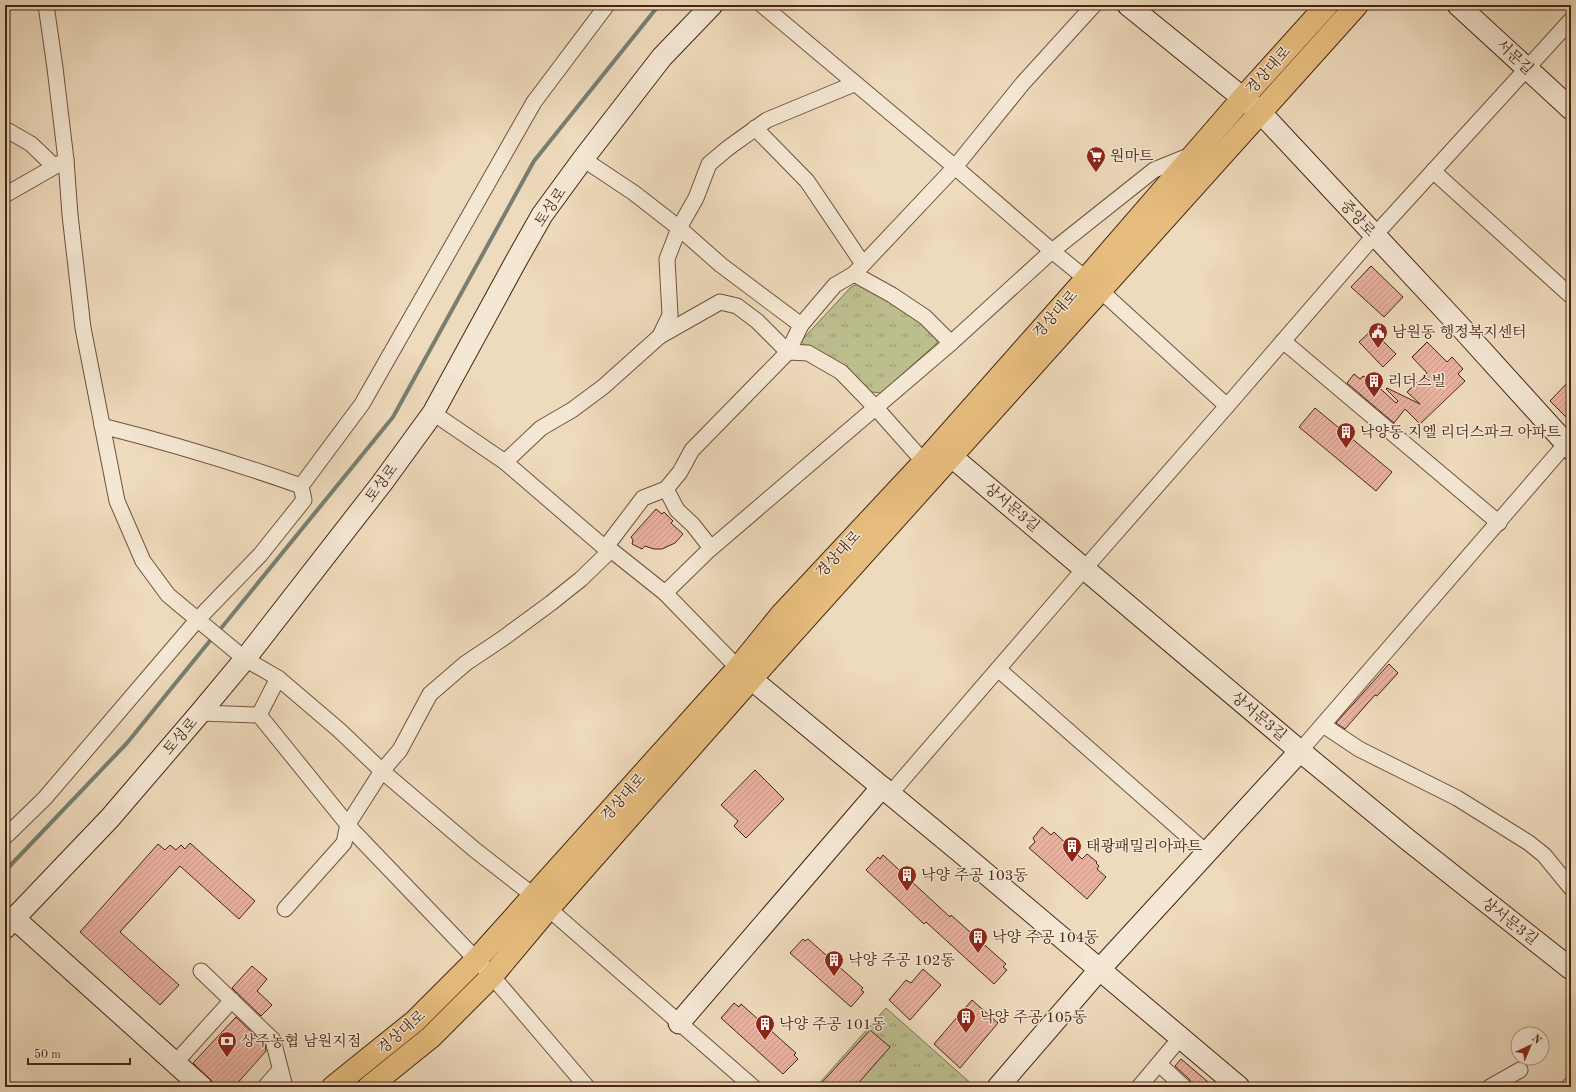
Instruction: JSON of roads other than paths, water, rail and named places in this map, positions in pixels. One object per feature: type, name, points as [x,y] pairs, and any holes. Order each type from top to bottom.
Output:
[{"type":"main road","name":"경상대로","points":[[333,1087],[415,1021],[476,960],[541,903],[744,674],[952,457],[1093,285],[1194,154],[1327,5]]},
{"type":"main road","name":"경상대로","points":[[744,674],[781,615],[924,462],[1260,112],[1357,5]]},
{"type":"main road","name":"경상대로","points":[[369,1087],[430,1036],[492,976],[541,903]]},
{"type":"street","points":[[46,5],[55,68],[60,163],[70,215],[83,328],[117,501],[143,561],[168,595],[242,656],[278,678],[339,730],[382,770],[475,850],[541,903],[753,1087]]},
{"type":"street","points":[[5,837],[45,798],[198,619],[260,554],[304,500],[301,486],[362,404],[534,102],[607,5]]},
{"type":"street","name":"토성로","points":[[10,923],[110,818],[200,713],[242,656],[382,483],[433,413],[542,215],[583,159],[662,57],[712,5]]},
{"type":"street","points":[[762,5],[1093,285],[1227,406]]},
{"type":"street","points":[[285,909],[344,843],[348,824],[382,770],[400,750],[430,694],[466,663],[502,639],[581,579],[608,549],[643,498],[666,489],[680,472],[692,450],[788,352],[801,325],[834,285],[859,269],[955,167],[1023,83],[1094,5]]},
{"type":"street","name":"중앙로","points":[[1128,5],[1242,99],[1260,112],[1569,444]]},
{"type":"street","name":"서문길","points":[[1458,5],[1571,109]]},
{"type":"street","points":[[679,1023],[886,790],[998,669],[1374,236],[1571,20]]},
{"type":"street","points":[[660,336],[670,315],[667,259],[679,228],[696,198],[709,164],[728,148],[767,120],[854,84]]},
{"type":"street","points":[[755,128],[807,181],[859,269],[892,295],[925,317],[951,343]]},
{"type":"street","points":[[5,129],[60,163]]},
{"type":"street","points":[[665,593],[711,548],[951,343],[1052,251],[1154,170],[1194,154]]},
{"type":"street","points":[[583,159],[634,193],[679,228],[721,265],[801,325]]},
{"type":"street","points":[[5,195],[60,163]]},
{"type":"street","points":[[1433,171],[1571,296]]},
{"type":"street","points":[[505,462],[541,428],[572,410],[603,387],[660,336],[720,302],[736,306],[757,320],[788,352],[808,353],[841,372],[876,408],[924,462]]},
{"type":"street","points":[[1283,341],[1499,522]]},
{"type":"street","points":[[433,413],[505,462],[608,549],[665,593],[744,674],[886,790],[1181,1038],[1230,1084]]},
{"type":"street","points":[[102,426],[238,464],[301,486]]},
{"type":"street","points":[[998,1087],[1099,970],[1300,751],[1499,522],[1569,444]]},
{"type":"street","name":"상서문3길","points":[[952,457],[1300,751],[1432,860],[1571,969]]},
{"type":"street","points":[[666,489],[677,510],[693,525],[711,548]]},
{"type":"street","points":[[998,669],[1207,853]]},
{"type":"street","points":[[259,715],[278,678]]},
{"type":"street","points":[[200,713],[259,715],[348,824],[492,976],[587,1087]]},
{"type":"street","points":[[1323,725],[1359,749],[1457,798],[1529,843],[1544,855],[1571,888]]},
{"type":"street","points":[[10,923],[202,1087]]},
{"type":"street","points":[[201,971],[273,1040],[285,1087]]},
{"type":"street","points":[[175,1063],[232,1000]]},
{"type":"street","points":[[1139,1087],[1181,1038]]},
{"type":"street","points":[[1158,1064],[1184,1087]]},
{"type":"street","points":[[265,1087],[280,1070]]},
{"type":"street","points":[[1490,1087],[1520,1070]]},
{"type":"waterway","points":[[218,632],[393,417],[534,161],[659,5]]},
{"type":"waterway","points":[[5,871],[127,743],[213,637]]},
{"type":"place","name":"원마트","points":[[1096,173]]},
{"type":"place","name":"남원동 행정복지센터","points":[[1378,349]]},
{"type":"place","name":"리더스빌","points":[[1374,398]]},
{"type":"place","name":"낙양동 지엘 리더스파크 아파트","points":[[1346,449]]},
{"type":"place","name":"태광패밀리아파트","points":[[1072,863]]},
{"type":"place","name":"낙양 주공 103동","points":[[907,892]]},
{"type":"place","name":"낙양 주공 104동","points":[[978,954]]},
{"type":"place","name":"낙양 주공 102동","points":[[834,977]]},
{"type":"place","name":"낙양 주공 105동","points":[[966,1034]]},
{"type":"place","name":"낙양 주공 101동","points":[[765,1041]]},
{"type":"place","name":"상주농협 남원지점","points":[[227,1058]]}]
